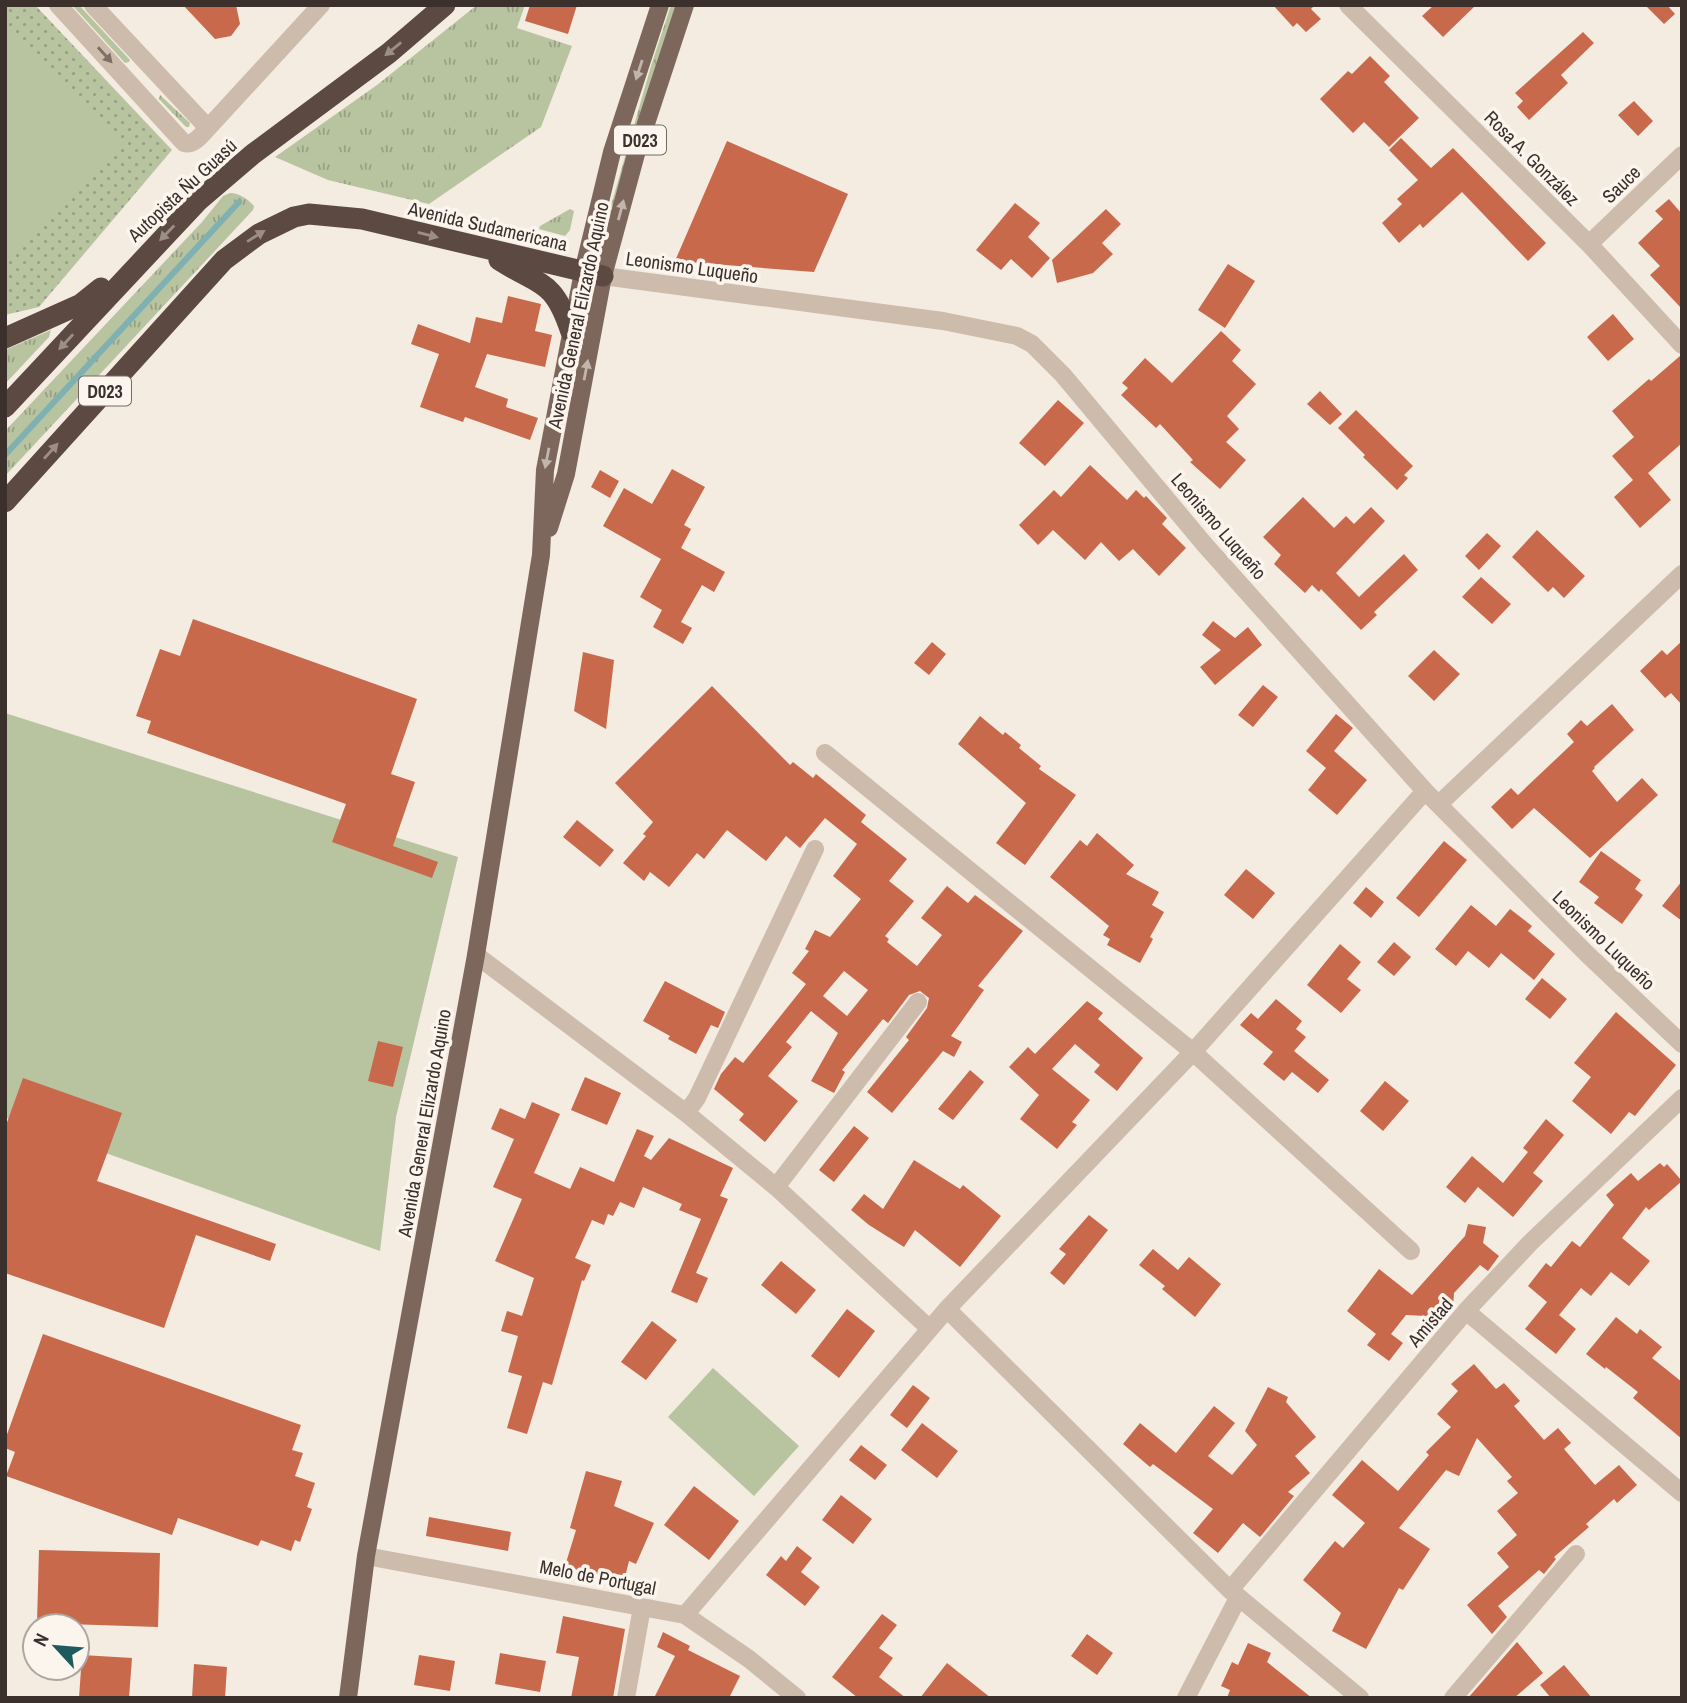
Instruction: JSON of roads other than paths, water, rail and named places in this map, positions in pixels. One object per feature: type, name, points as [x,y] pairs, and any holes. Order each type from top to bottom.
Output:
[{"type":"highway","name":"Autopista Ñu Guasú","points":[[5,407],[198,201],[253,154],[389,53],[445,5]]},
{"type":"highway","name":"Avenida Sudamericana","points":[[5,502],[205,280],[242,245],[279,223],[309,214],[362,219],[593,274]]},
{"type":"highway","points":[[482,249],[516,270],[536,278],[551,290],[563,306],[571,331]]},
{"type":"highway","points":[[5,338],[81,304],[145,255]]},
{"type":"main road","name":"Avenida General Elizardo Aquino","points":[[541,555],[566,474],[612,152],[660,5]]},
{"type":"main road","name":"Avenida General Elizardo Aquino","points":[[348,1698],[366,1556],[476,955],[541,555],[545,470],[571,331],[636,154],[685,5]]},
{"type":"street","points":[[58,5],[184,143],[192,144],[321,5]]},
{"type":"street","points":[[93,5],[208,128]]},
{"type":"street","name":"Rosa A. González","points":[[1348,5],[1589,244],[1682,345]]},
{"type":"street","name":"Sauce","points":[[1589,244],[1682,155]]},
{"type":"street","name":"Leonismo Luqueño","points":[[593,274],[943,321],[1009,334],[1032,344],[1063,375],[1205,545],[1425,791],[1586,953],[1682,1044]]},
{"type":"street","points":[[1439,804],[1682,574]]},
{"type":"street","points":[[825,753],[1193,1052],[1411,1251]]},
{"type":"street","points":[[685,1615],[947,1309],[1193,1052],[1425,791]]},
{"type":"street","points":[[686,1113],[696,1098],[815,849]]},
{"type":"street","points":[[476,955],[686,1113],[776,1187],[930,1329]]},
{"type":"street","points":[[776,1187],[918,1002]]},
{"type":"street","name":"Amistad","points":[[1186,1698],[1234,1594],[1466,1311],[1530,1243],[1682,1098]]},
{"type":"street","points":[[947,1309],[1234,1594],[1360,1698]]},
{"type":"street","points":[[1466,1311],[1682,1493]]},
{"type":"street","points":[[1453,1698],[1576,1554]]},
{"type":"street","name":"Melo de Portugal","points":[[366,1556],[685,1615],[749,1659],[797,1698]]},
{"type":"street","points":[[626,1698],[642,1607]]},
{"type":"waterway","points":[[5,455],[239,202]]}]
